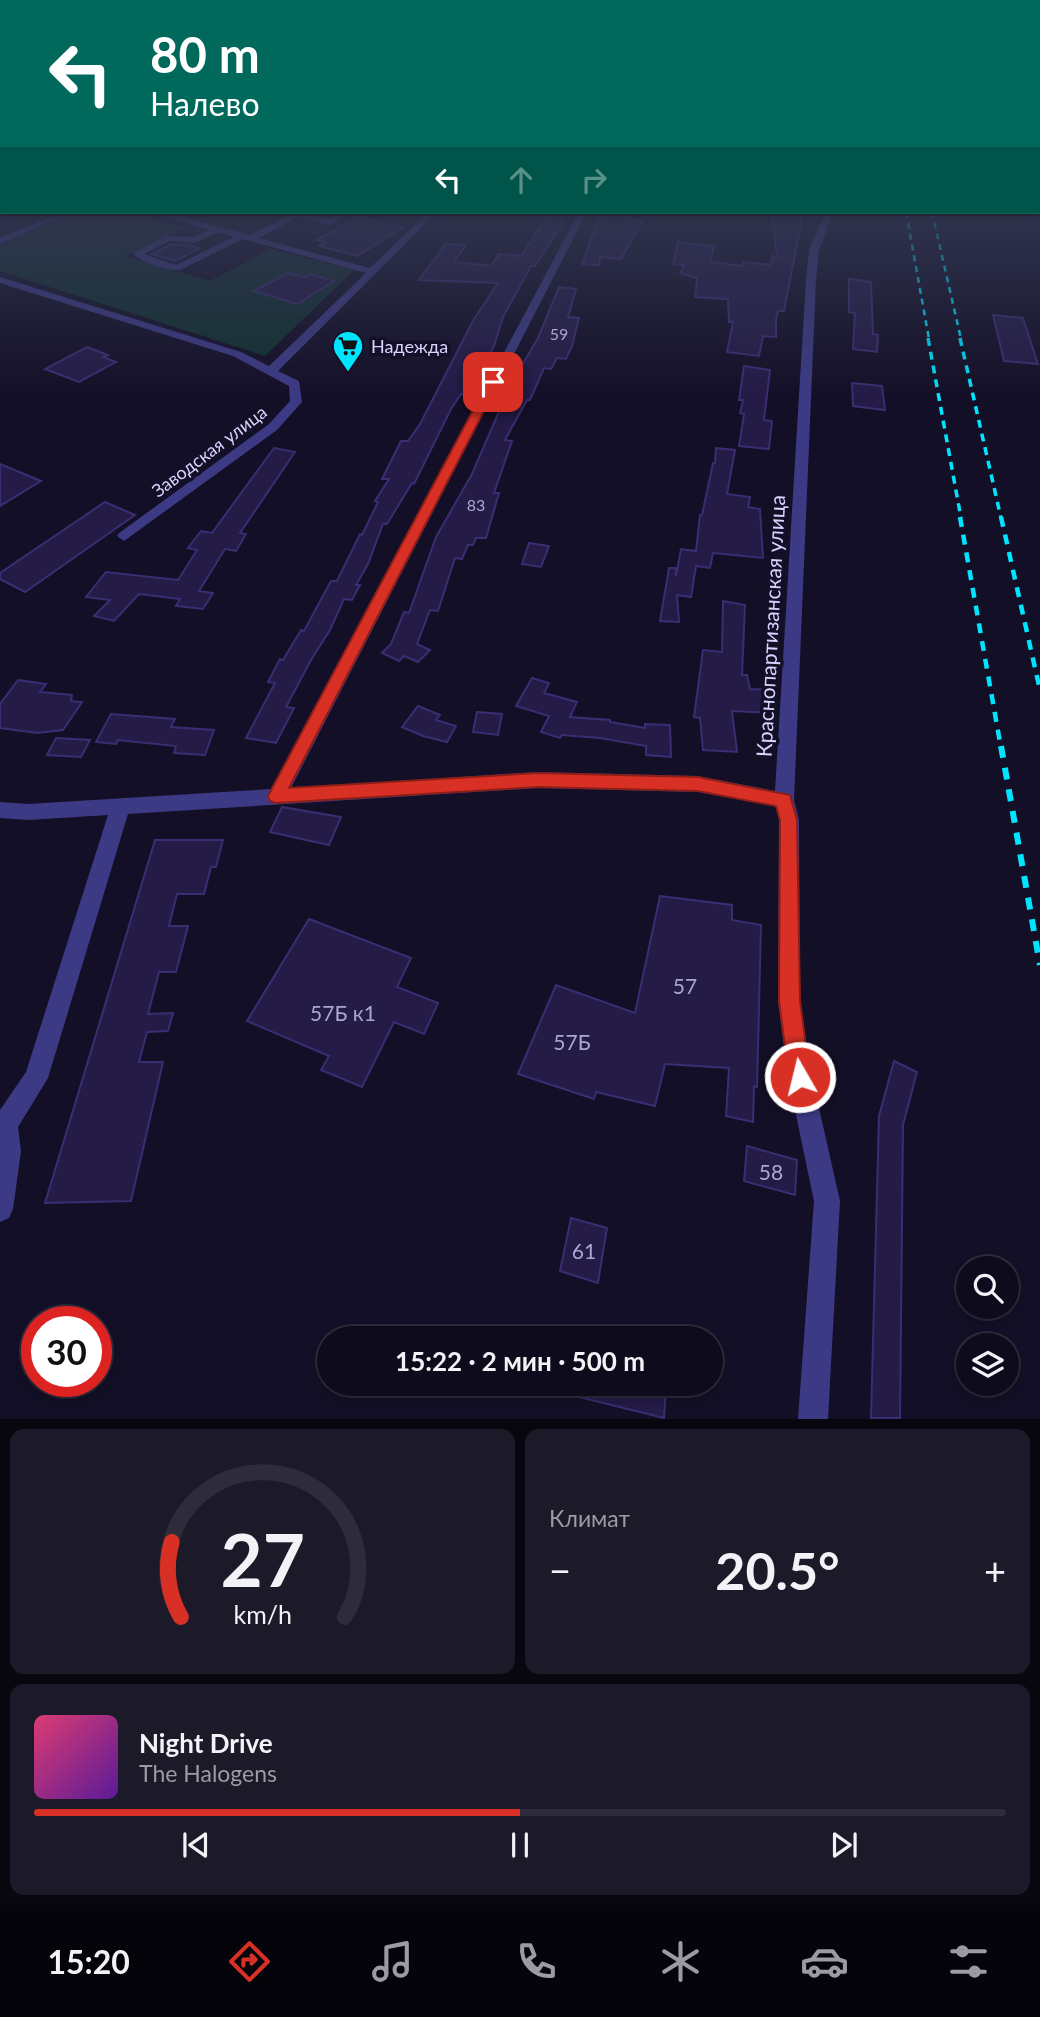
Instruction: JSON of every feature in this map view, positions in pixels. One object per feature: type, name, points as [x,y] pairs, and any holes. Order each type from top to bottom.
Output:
[{"type":"street","points":[[350,265],[371,271]]},
{"type":"street","points":[[0,280],[237,354],[272,370],[377,265]]},
{"type":"street","points":[[276,796],[555,265]]},
{"type":"street","name":"Краснопартизанская улица","points":[[812,265],[784,800],[789,820],[789,1001],[800,1077],[827,1201],[813,1419]]},
{"type":"street","name":"Заводская улица","points":[[124,536],[274,427],[296,402],[295,384],[272,370]]},
{"type":"street","points":[[0,810],[28,812],[538,780],[698,784],[784,800]]},
{"type":"street","points":[[0,1209],[8,1151],[3,1125],[36,1078],[121,805]]},
{"type":"green space","points":[[0,265],[156,265],[210,281],[240,265],[335,265],[354,270],[265,356],[0,271]]},
{"type":"building","points":[[430,265],[536,265],[531,266],[503,317],[494,346],[468,395],[461,394],[451,409],[414,484],[412,483],[387,524],[383,524],[368,564],[356,585],[360,585],[352,600],[344,599],[330,630],[286,707],[294,708],[276,743],[246,738],[275,683],[268,682],[280,659],[283,660],[301,630],[304,631],[331,581],[337,581],[378,502],[375,501],[389,479],[382,479],[401,441],[408,441],[420,424],[474,319],[498,283],[419,280]]},
{"type":"building","points":[[684,265],[793,265],[784,311],[778,311],[776,319],[776,337],[763,336],[759,356],[727,352],[733,322],[729,322],[728,299],[695,297],[697,278],[680,273]]},
{"type":"building","points":[[288,273],[305,277],[310,274],[334,281],[297,304],[254,291]]},
{"type":"building","points":[[849,279],[871,282],[873,334],[878,335],[877,352],[853,349],[855,313],[849,312]]},
{"type":"building","points":[[559,287],[576,289],[568,317],[579,318],[572,346],[566,359],[557,358],[551,369],[544,368],[530,400],[527,400],[505,440],[512,441],[494,493],[499,493],[486,538],[476,538],[473,545],[468,545],[462,559],[455,558],[438,611],[430,610],[417,644],[430,650],[418,662],[404,656],[399,661],[382,653],[391,644],[404,612],[409,613],[436,537],[472,474],[510,386],[538,338]]},
{"type":"building","points":[[993,315],[1023,318],[1038,364],[1004,361]]},
{"type":"building","points":[[87,347],[108,355],[103,357],[116,362],[79,382],[45,369]]},
{"type":"building","points":[[744,366],[770,370],[764,420],[772,421],[769,449],[739,446],[744,414],[740,413],[743,400],[739,400]]},
{"type":"building","points":[[852,383],[882,386],[885,410],[853,406]]},
{"type":"building","points":[[274,448],[295,452],[240,533],[246,534],[236,551],[225,549],[199,591],[213,593],[203,609],[176,606],[180,599],[139,594],[114,621],[94,616],[110,600],[86,597],[106,572],[178,580],[197,550],[188,548],[201,531],[212,533]]},
{"type":"building","points":[[716,448],[735,450],[727,494],[750,497],[748,507],[760,509],[763,558],[713,553],[710,568],[696,566],[691,597],[677,595],[679,622],[660,621],[669,568],[676,568],[676,576],[681,549],[696,551],[700,515],[715,463]]},
{"type":"building","points":[[0,464],[41,481],[0,506]]},
{"type":"building","points":[[105,502],[135,515],[25,592],[0,579],[0,573]]},
{"type":"building","points":[[529,543],[549,546],[541,567],[522,564]]},
{"type":"building","points":[[723,601],[745,605],[742,675],[747,675],[750,689],[773,690],[776,713],[732,711],[737,752],[703,750],[700,718],[694,717],[703,650],[722,652]]},
{"type":"building","points":[[532,678],[549,683],[544,693],[577,702],[570,717],[610,720],[645,728],[645,724],[670,725],[671,757],[646,755],[646,746],[600,738],[562,735],[560,738],[541,732],[549,716],[516,706]]},
{"type":"building","points":[[18,680],[46,684],[40,692],[72,695],[71,701],[82,702],[63,730],[37,733],[0,728],[0,704]]},
{"type":"building","points":[[418,706],[440,715],[436,720],[456,726],[447,742],[402,727]]},
{"type":"building","points":[[477,712],[502,714],[498,735],[473,732]]},
{"type":"building","points":[[111,714],[175,719],[171,727],[214,730],[205,755],[174,753],[176,746],[118,740],[116,744],[96,742]]},
{"type":"building","points":[[56,738],[90,740],[81,757],[47,755]]},
{"type":"building","points":[[282,807],[341,817],[329,845],[270,832]]},
{"type":"building","points":[[155,840],[223,840],[216,867],[211,867],[204,894],[177,894],[169,926],[188,926],[176,972],[159,972],[148,1014],[173,1013],[168,1031],[147,1032],[139,1062],[163,1062],[131,1201],[45,1203]]},
{"type":"building","points":[[660,896],[732,905],[732,920],[761,925],[757,1087],[754,1086],[753,1122],[726,1116],[729,1068],[665,1064],[655,1106],[596,1092],[594,1099],[518,1074],[556,985],[635,1013]]},
{"type":"building","points":[[309,919],[411,958],[397,987],[438,1003],[424,1034],[394,1022],[362,1087],[321,1070],[329,1056],[247,1021]]},
{"type":"building","points":[[894,1061],[917,1072],[903,1125],[900,1418],[871,1418],[879,1116]]},
{"type":"building","points":[[747,1146],[797,1160],[795,1195],[744,1181]]},
{"type":"building","points":[[571,1218],[607,1228],[598,1283],[560,1271]]},
{"type":"building","points":[[575,1396],[665,1396],[664,1418]]},
{"type":"railway","points":[[916,265],[929,339]]},
{"type":"railway","points":[[944,265],[961,339]]},
{"type":"railway","points":[[928,338],[961,518]]},
{"type":"railway","points":[[960,338],[1001,518]]},
{"type":"railway","points":[[960,517],[1001,748]]},
{"type":"railway","points":[[1001,517],[1040,690]]},
{"type":"railway","points":[[1001,746],[1040,965]]},
{"type":"place","name":"Надежда","points":[[348,373]]},
{"type":"route","points":[[493,382],[276,796],[538,780],[698,784],[784,800],[789,820],[789,1001],[800,1077]]}]
